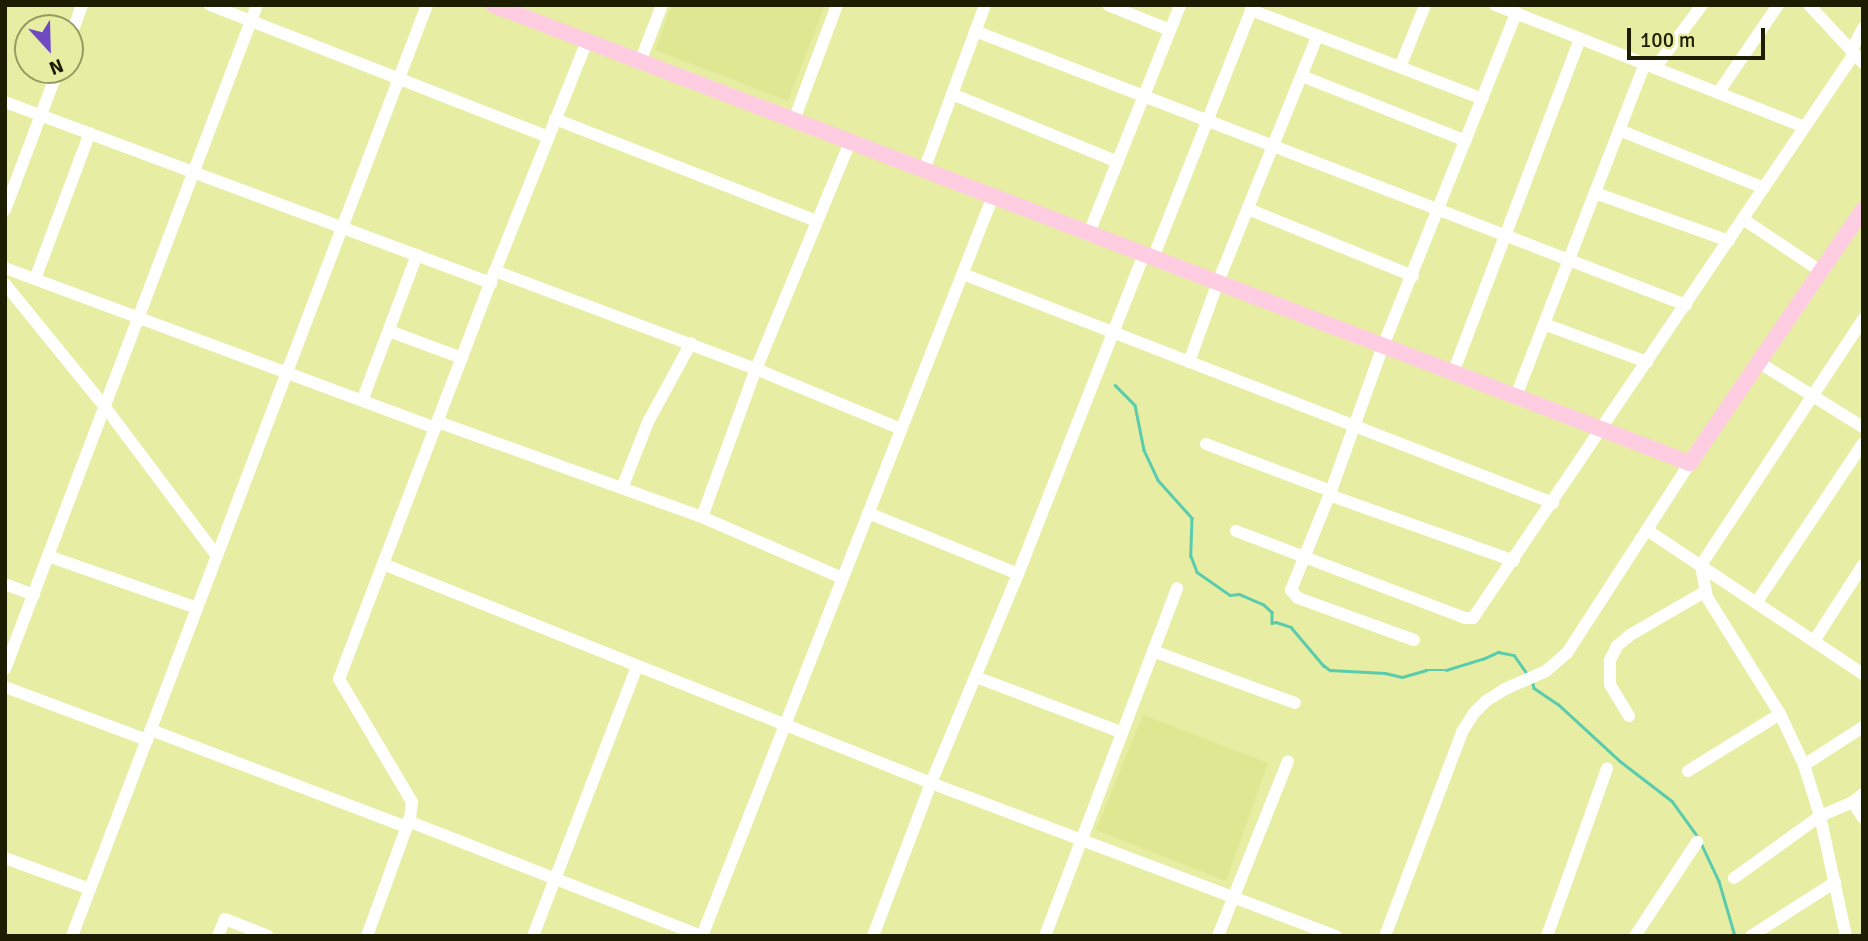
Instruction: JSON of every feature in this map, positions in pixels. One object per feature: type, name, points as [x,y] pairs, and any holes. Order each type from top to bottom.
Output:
[{"type":"main road","points":[[493,5],[1689,463],[1863,209]]},
{"type":"street","points":[[210,5],[399,76],[548,137]]},
{"type":"street","points":[[5,669],[257,5]]},
{"type":"street","points":[[72,936],[427,5]]},
{"type":"street","points":[[640,62],[662,5]]},
{"type":"street","points":[[794,120],[837,5]]},
{"type":"street","points":[[924,170],[985,5]]},
{"type":"street","points":[[1108,5],[1170,30]]},
{"type":"street","points":[[1089,233],[1180,5]]},
{"type":"street","points":[[1400,66],[1425,5]]},
{"type":"street","points":[[1495,5],[1805,127]]},
{"type":"street","points":[[1516,396],[1619,130],[1650,66],[1702,5]]},
{"type":"street","points":[[1718,93],[1778,5]]},
{"type":"street","points":[[1809,5],[1856,56]]},
{"type":"street","points":[[873,936],[930,783],[1018,574],[1112,332],[1207,121],[1252,8],[1483,99]]},
{"type":"street","points":[[1414,640],[1293,595],[1291,590],[1330,493],[1383,346],[1516,13]]},
{"type":"street","points":[[1236,531],[1465,618],[1473,618],[1480,612],[1805,127],[1856,56],[1863,28]]},
{"type":"street","points":[[975,31],[1685,305]]},
{"type":"street","points":[[1189,362],[1218,282],[1318,36]]},
{"type":"street","points":[[1453,373],[1580,38]]},
{"type":"street","points":[[367,936],[407,824],[412,802],[339,679],[493,277],[587,41]]},
{"type":"street","points":[[1302,76],[1466,141]]},
{"type":"street","points":[[5,210],[53,84]]},
{"type":"street","points":[[952,94],[1118,162]]},
{"type":"street","points":[[5,102],[417,256],[493,277],[691,343],[901,429]]},
{"type":"street","points":[[555,119],[817,220]]},
{"type":"street","points":[[1619,130],[1764,188]]},
{"type":"street","points":[[35,279],[90,134]]},
{"type":"street","points":[[702,517],[756,369],[850,142]]},
{"type":"street","points":[[1595,193],[1728,241]]},
{"type":"street","points":[[5,687],[407,824],[702,936],[993,196]]},
{"type":"street","points":[[1248,209],[1413,275]]},
{"type":"street","points":[[1743,219],[1822,272]]},
{"type":"street","points":[[362,401],[417,256]]},
{"type":"street","points":[[5,268],[362,401],[702,517],[842,578]]},
{"type":"street","points":[[962,274],[1553,503]]},
{"type":"street","points":[[5,284],[217,556]]},
{"type":"street","points":[[1846,936],[1820,816],[1804,765],[1780,714],[1706,591],[1701,565],[1858,333],[1863,318]]},
{"type":"street","points":[[1544,324],[1647,362]]},
{"type":"street","points":[[388,331],[462,358]]},
{"type":"street","points":[[622,488],[648,422],[691,343]]},
{"type":"street","points":[[1758,362],[1863,428]]},
{"type":"street","points":[[1756,603],[1863,443]]},
{"type":"street","points":[[1206,444],[1514,561]]},
{"type":"street","points":[[1385,936],[1462,732],[1486,701],[1546,671],[1567,653],[1689,463]]},
{"type":"street","points":[[868,513],[1018,574]]},
{"type":"street","points":[[1647,530],[1863,674]]},
{"type":"street","points":[[48,556],[197,608]]},
{"type":"street","points":[[383,564],[930,783],[1336,936]]},
{"type":"street","points":[[1814,641],[1863,565]]},
{"type":"street","points":[[5,584],[34,595]]},
{"type":"street","points":[[1045,936],[1177,588]]},
{"type":"street","points":[[1629,716],[1610,684],[1611,660],[1617,646],[1630,635],[1706,591]]},
{"type":"street","points":[[1153,651],[1295,703]]},
{"type":"street","points":[[533,936],[636,667]]},
{"type":"street","points":[[976,677],[1121,732]]},
{"type":"street","points":[[1688,771],[1780,714]]},
{"type":"street","points":[[1804,765],[1863,727]]},
{"type":"street","points":[[1218,936],[1288,761]]},
{"type":"street","points":[[1547,936],[1608,768]]},
{"type":"street","points":[[1734,878],[1820,816],[1858,798],[1863,818]]},
{"type":"street","points":[[1635,936],[1697,842]]},
{"type":"street","points":[[5,858],[90,889]]},
{"type":"street","points":[[1751,936],[1835,882]]},
{"type":"street","points":[[218,936],[225,919],[268,936]]},
{"type":"shaded area","points":[[672,5],[825,5],[788,101],[655,50]]},
{"type":"shaded area","points":[[1143,715],[1268,763],[1226,881],[1096,830]]},
{"type":"waterway","points":[[1115,385],[1135,405],[1144,450],[1158,480],[1192,518],[1191,556],[1197,572],[1230,595],[1239,594],[1263,604],[1272,612],[1272,623],[1291,627],[1330,670],[1385,673],[1402,677],[1426,670],[1446,670],[1498,652],[1514,655],[1528,675]]},
{"type":"waterway","points":[[1532,680],[1534,688],[1558,704],[1620,761],[1672,801],[1698,837]]},
{"type":"waterway","points":[[1701,843],[1719,881],[1735,936]]}]
